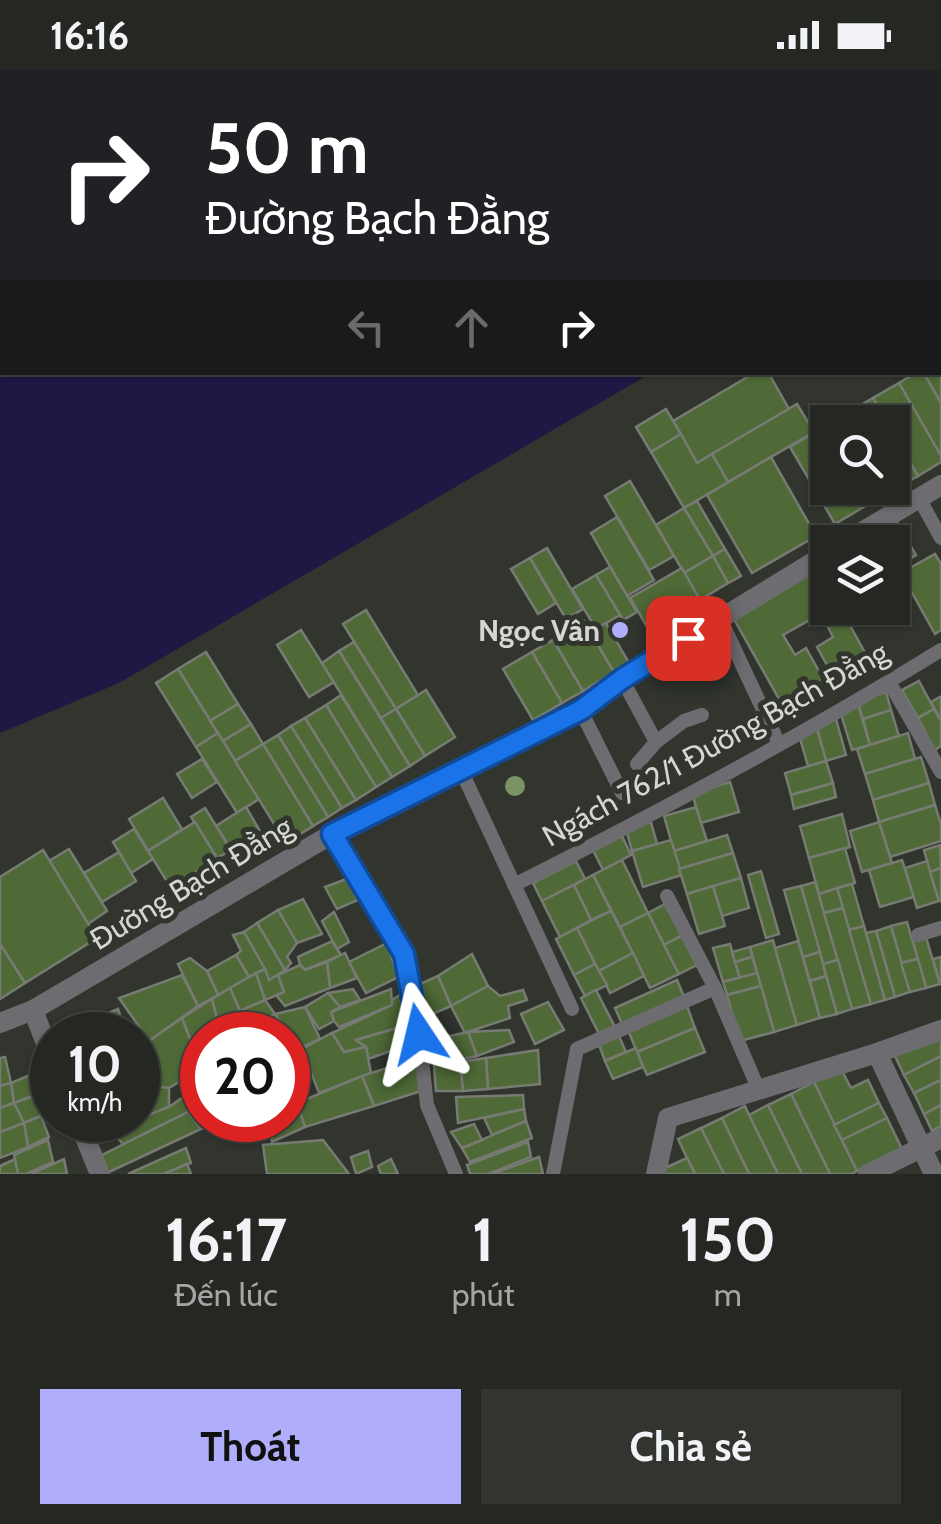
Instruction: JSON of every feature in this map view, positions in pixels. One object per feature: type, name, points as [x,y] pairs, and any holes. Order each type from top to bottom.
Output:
[{"type":"street","points":[[874,525],[941,485]]},
{"type":"street","name":"Đường Bạch Đằng","points":[[0,1024],[33,1010],[332,834],[581,710],[622,679],[810,564]]},
{"type":"street","points":[[656,1174],[668,1118],[877,1054],[941,1030]]},
{"type":"street","points":[[877,1054],[932,1143],[934,1174]]},
{"type":"street","points":[[87,1142],[100,1174]]},
{"type":"street","points":[[868,1174],[932,1143]]},
{"type":"lane","points":[[919,498],[941,538]]},
{"type":"lane","points":[[720,618],[779,744]]},
{"type":"lane","name":"Ngách 762/1 Đường Bạch Đằng","points":[[514,885],[644,819],[941,650]]},
{"type":"lane","points":[[622,679],[656,742]]},
{"type":"lane","points":[[890,682],[941,772]]},
{"type":"lane","points":[[581,710],[622,792]]},
{"type":"lane","points":[[637,764],[642,755],[684,720],[702,716]]},
{"type":"lane","points":[[460,768],[572,1009]]},
{"type":"lane","points":[[332,834],[404,954],[419,1034],[426,1105],[456,1174]]},
{"type":"lane","points":[[667,896],[715,988],[758,1088]]},
{"type":"lane","points":[[918,935],[941,928]]},
{"type":"lane","points":[[553,1174],[578,1049],[715,988]]},
{"type":"shaded area","points":[[0,375],[648,375],[119,683],[0,733]]},
{"type":"building","points":[[751,375],[770,375],[789,409],[697,463],[673,421]]},
{"type":"building","points":[[912,375],[925,375],[941,403],[941,456],[899,383]]},
{"type":"building","points":[[925,375],[941,375],[941,403]]},
{"type":"building","points":[[899,383],[941,462],[918,476],[910,462],[910,405],[877,405],[873,398]]},
{"type":"building","points":[[797,404],[810,425],[810,434],[728,482],[712,454]]},
{"type":"building","points":[[666,409],[681,434],[651,452],[636,427]]},
{"type":"building","points":[[681,434],[697,463],[712,454],[728,482],[684,508],[651,452]]},
{"type":"building","points":[[810,435],[810,481],[790,447]]},
{"type":"building","points":[[771,457],[810,525],[810,539],[752,573],[707,495]]},
{"type":"building","points":[[910,462],[918,476],[910,480]]},
{"type":"building","points":[[630,481],[674,556],[649,570],[605,496]]},
{"type":"building","points":[[697,501],[725,549],[713,556],[684,508]]},
{"type":"building","points":[[824,505],[867,505],[835,524]]},
{"type":"building","points":[[684,508],[713,556],[684,573],[656,525]]},
{"type":"building","points":[[617,517],[654,580],[627,596],[591,533]]},
{"type":"building","points":[[547,548],[583,609],[566,619],[530,558]]},
{"type":"building","points":[[725,549],[741,576],[728,583],[713,556]]},
{"type":"building","points":[[935,554],[941,564],[941,630],[935,634],[910,589],[910,568]]},
{"type":"building","points":[[713,556],[728,583],[700,600],[684,573]]},
{"type":"building","points":[[530,558],[556,603],[538,614],[511,569]]},
{"type":"building","points":[[610,567],[637,612],[623,620],[596,575]]},
{"type":"building","points":[[682,568],[700,600],[649,630],[630,598]]},
{"type":"building","points":[[810,569],[810,620],[783,635],[795,655],[806,648],[825,682],[783,706],[731,614]]},
{"type":"building","points":[[596,575],[620,615],[596,629],[572,589]]},
{"type":"building","points":[[366,610],[418,695],[396,709],[343,624]]},
{"type":"building","points":[[584,621],[614,672],[583,691],[553,640]]},
{"type":"building","points":[[606,623],[629,663],[614,672],[590,632]]},
{"type":"building","points":[[827,625],[850,625],[868,658],[834,678],[817,647],[833,637]]},
{"type":"building","points":[[301,630],[334,682],[309,697],[277,645]]},
{"type":"building","points":[[553,640],[583,691],[562,703],[532,652]]},
{"type":"building","points":[[354,642],[396,709],[381,718],[339,651]]},
{"type":"building","points":[[339,651],[410,766],[392,777],[322,663]]},
{"type":"building","points":[[206,652],[238,704],[210,721],[178,669]]},
{"type":"building","points":[[532,652],[562,703],[533,720],[503,669]]},
{"type":"building","points":[[178,669],[218,733],[196,747],[156,683]]},
{"type":"building","points":[[919,681],[934,709],[918,718],[902,690]]},
{"type":"building","points":[[426,690],[455,737],[425,756],[396,709]]},
{"type":"building","points":[[886,692],[891,710],[863,719],[857,701]]},
{"type":"building","points":[[341,695],[392,777],[376,787],[326,705]]},
{"type":"building","points":[[941,699],[941,720],[931,702]]},
{"type":"building","points":[[238,704],[251,724],[223,741],[210,721]]},
{"type":"building","points":[[326,705],[376,787],[356,800],[305,718]]},
{"type":"building","points":[[858,705],[870,745],[852,750],[840,711]]},
{"type":"building","points":[[396,709],[425,756],[410,766],[381,718]]},
{"type":"building","points":[[934,709],[941,721],[941,746],[935,750],[918,718]]},
{"type":"building","points":[[891,710],[899,736],[870,745],[863,719]]},
{"type":"building","points":[[305,718],[356,800],[342,808],[291,726]]},
{"type":"building","points":[[836,719],[846,755],[826,761],[816,725]]},
{"type":"building","points":[[251,724],[263,744],[235,761],[223,741]]},
{"type":"building","points":[[291,726],[342,808],[328,817],[278,735]]},
{"type":"building","points":[[817,729],[826,761],[808,766],[799,735]]},
{"type":"building","points":[[218,733],[259,799],[237,813],[196,747]]},
{"type":"building","points":[[908,733],[915,759],[865,774],[857,749]]},
{"type":"building","points":[[278,735],[328,817],[313,826],[263,744]]},
{"type":"building","points":[[263,744],[313,826],[286,843],[235,761]]},
{"type":"building","points":[[921,757],[929,783],[873,800],[865,774]]},
{"type":"building","points":[[202,759],[217,782],[192,798],[177,774]]},
{"type":"building","points":[[826,761],[833,783],[791,795],[785,773]]},
{"type":"building","points":[[730,782],[739,812],[701,823],[692,793]]},
{"type":"building","points":[[833,783],[836,797],[794,809],[791,795]]},
{"type":"building","points":[[929,783],[935,805],[879,822],[873,800]]},
{"type":"building","points":[[163,798],[182,829],[148,851],[129,819]]},
{"type":"building","points":[[935,805],[941,841],[890,857],[879,822]]},
{"type":"building","points":[[246,807],[260,831],[231,850],[216,826]]},
{"type":"building","points":[[696,807],[707,841],[674,851],[664,816]]},
{"type":"building","points":[[205,808],[231,850],[217,858],[191,817]]},
{"type":"building","points":[[842,814],[850,847],[809,858],[800,826]]},
{"type":"building","points":[[195,822],[217,858],[171,888],[148,851]]},
{"type":"building","points":[[651,822],[657,844],[632,851],[626,829]]},
{"type":"building","points":[[879,822],[892,863],[862,872],[850,831]]},
{"type":"building","points":[[134,829],[153,859],[131,873],[113,842]]},
{"type":"building","points":[[727,835],[733,853],[679,869],[674,851]]},
{"type":"building","points":[[622,836],[631,855],[603,870],[593,850]]},
{"type":"building","points":[[671,840],[682,875],[643,887],[632,851]]},
{"type":"building","points":[[940,845],[941,868],[930,872],[924,850]]},
{"type":"building","points":[[845,848],[855,883],[819,894],[809,858]]},
{"type":"building","points":[[69,849],[107,911],[88,924],[49,861]]},
{"type":"building","points":[[43,850],[97,938],[25,983],[0,944],[0,877]]},
{"type":"building","points":[[119,852],[136,881],[102,902],[84,873]]},
{"type":"building","points":[[733,853],[741,878],[687,894],[679,869]]},
{"type":"building","points":[[622,860],[648,913],[620,927],[593,875]]},
{"type":"building","points":[[902,860],[914,897],[880,907],[869,870]]},
{"type":"building","points":[[576,861],[585,879],[542,901],[533,883]]},
{"type":"building","points":[[927,861],[939,901],[917,908],[905,868]]},
{"type":"building","points":[[941,868],[941,901],[939,901],[930,872]]},
{"type":"building","points":[[761,871],[779,934],[766,938],[748,875]]},
{"type":"building","points":[[593,875],[611,911],[591,920],[574,885]]},
{"type":"building","points":[[741,878],[749,908],[722,916],[713,886]]},
{"type":"building","points":[[346,879],[358,900],[337,909],[325,887]]},
{"type":"building","points":[[815,882],[838,960],[823,964],[801,886]]},
{"type":"building","points":[[852,884],[864,926],[849,930],[837,888]]},
{"type":"building","points":[[574,885],[591,920],[560,937],[542,901]]},
{"type":"building","points":[[713,886],[725,926],[699,934],[687,894]]},
{"type":"building","points":[[801,886],[820,952],[803,957],[784,890]]},
{"type":"building","points":[[837,888],[843,908],[824,913],[819,894]]},
{"type":"building","points":[[303,899],[322,934],[297,943],[278,910]]},
{"type":"building","points":[[669,902],[685,934],[664,945],[648,913]]},
{"type":"building","points":[[843,908],[871,1004],[852,1009],[824,913]]},
{"type":"building","points":[[278,910],[297,943],[287,957],[291,963],[285,970],[257,923]]},
{"type":"building","points":[[611,911],[633,953],[599,971],[577,928]]},
{"type":"building","points":[[334,912],[349,942],[337,949],[322,921]]},
{"type":"building","points":[[648,913],[679,974],[650,988],[620,927]]},
{"type":"building","points":[[907,922],[918,959],[901,963],[891,926]]},
{"type":"building","points":[[257,923],[285,970],[269,980],[244,932]]},
{"type":"building","points":[[864,926],[885,1000],[871,1004],[849,930]]},
{"type":"building","points":[[891,926],[910,992],[895,997],[876,931]]},
{"type":"building","points":[[577,928],[595,964],[574,975],[556,939]]},
{"type":"building","points":[[876,931],[895,997],[885,1000],[866,933]]},
{"type":"building","points":[[244,932],[265,969],[249,977],[236,955],[241,951],[233,935]]},
{"type":"building","points":[[685,934],[699,964],[679,974],[664,945]]},
{"type":"building","points":[[925,934],[940,984],[926,988],[912,938]]},
{"type":"building","points":[[773,940],[797,1025],[774,1032],[750,947]]},
{"type":"building","points":[[332,941],[341,955],[305,970],[300,965],[298,957]]},
{"type":"building","points":[[798,941],[820,1018],[797,1025],[775,948]]},
{"type":"building","points":[[387,943],[398,977],[366,993],[349,962]]},
{"type":"building","points":[[0,944],[25,983],[0,999]]},
{"type":"building","points":[[730,944],[740,978],[723,982],[713,948]]},
{"type":"building","points":[[750,947],[752,957],[735,962],[732,952]]},
{"type":"building","points":[[820,952],[826,976],[810,981],[803,957]]},
{"type":"building","points":[[345,953],[357,978],[330,988],[327,962]]},
{"type":"building","points":[[633,953],[644,976],[610,993],[599,971]]},
{"type":"building","points":[[472,954],[488,986],[451,1006],[438,976]]},
{"type":"building","points":[[236,955],[249,977],[218,995],[207,971]]},
{"type":"building","points":[[752,957],[757,973],[740,978],[735,962]]},
{"type":"building","points":[[941,957],[941,984],[940,984],[933,959]]},
{"type":"building","points":[[190,958],[207,971],[218,995],[198,1006],[178,964]]},
{"type":"building","points":[[918,959],[926,988],[910,992],[901,963]]},
{"type":"building","points":[[838,960],[852,1009],[837,1014],[823,964]]},
{"type":"building","points":[[327,962],[330,988],[285,1006],[276,995],[284,992],[278,975],[300,965],[305,970]]},
{"type":"building","points":[[595,964],[607,985],[585,996],[574,975]]},
{"type":"building","points":[[265,969],[269,980],[278,975],[284,992],[265,1000],[256,973]]},
{"type":"building","points":[[256,973],[265,1000],[240,1011],[230,988]]},
{"type":"building","points":[[757,973],[761,986],[727,995],[723,982]]},
{"type":"building","points":[[182,975],[198,1006],[190,1012],[180,1012],[180,1019],[160,1033],[160,1012],[129,1012],[119,998]]},
{"type":"building","points":[[438,976],[451,1006],[421,1019],[411,988]]},
{"type":"building","points":[[826,976],[837,1014],[820,1018],[810,981]]},
{"type":"building","points":[[677,980],[685,999],[623,1026],[615,1008]]},
{"type":"building","points":[[488,986],[500,996],[523,990],[527,1000],[508,1006],[510,1018],[465,1033],[451,1006]]},
{"type":"building","points":[[761,986],[774,1032],[740,1041],[727,995]]},
{"type":"building","points":[[230,988],[240,1011],[265,1000],[274,1012],[215,1012],[212,999]]},
{"type":"building","points":[[353,989],[360,1000],[340,1007],[328,993]]},
{"type":"building","points":[[391,989],[392,1005],[339,1027],[334,1021],[331,1012]]},
{"type":"building","points":[[408,990],[414,1019],[404,1026],[356,1040],[366,1047],[344,1052],[332,1033],[392,1005],[392,1000]]},
{"type":"building","points":[[596,990],[616,1029],[600,1036],[581,998]]},
{"type":"building","points":[[328,993],[340,1007],[331,1012],[334,1021],[319,1029],[305,1007]]},
{"type":"building","points":[[212,999],[215,1012],[191,1012]]},
{"type":"building","points":[[548,1002],[564,1030],[535,1044],[521,1014]]},
{"type":"building","points":[[687,1006],[695,1028],[637,1052],[628,1030]]},
{"type":"building","points":[[310,1018],[320,1039],[310,1044]]},
{"type":"building","points":[[180,1019],[180,1081],[169,1088],[160,1087],[160,1033]]},
{"type":"building","points":[[404,1026],[413,1043],[368,1059],[366,1047],[356,1040]]},
{"type":"building","points":[[695,1028],[705,1052],[647,1075],[637,1052]]},
{"type":"building","points":[[509,1030],[514,1042],[477,1056],[468,1032]]},
{"type":"building","points":[[468,1032],[477,1056],[434,1065],[432,1040]]},
{"type":"building","points":[[332,1033],[344,1052],[366,1047],[371,1073],[319,1093],[310,1070],[310,1045]]},
{"type":"building","points":[[941,1033],[941,1056],[904,1075],[895,1056]]},
{"type":"building","points":[[618,1034],[626,1052],[605,1061],[598,1042]]},
{"type":"building","points":[[636,1048],[643,1067],[613,1079],[605,1061]]},
{"type":"building","points":[[538,1050],[540,1084],[488,1089],[486,1058]]},
{"type":"building","points":[[941,1056],[941,1080],[914,1093],[904,1075]]},
{"type":"building","points":[[5,1057],[11,1083],[0,1086],[0,1058]]},
{"type":"building","points":[[418,1058],[421,1091],[374,1106],[362,1076]]},
{"type":"building","points":[[486,1058],[488,1089],[463,1091],[460,1062]]},
{"type":"building","points":[[460,1062],[463,1091],[436,1091],[434,1065]]},
{"type":"building","points":[[841,1069],[851,1088],[868,1080],[879,1103],[834,1125],[814,1082]]},
{"type":"building","points":[[30,1075],[30,1097],[14,1103],[11,1083]]},
{"type":"building","points":[[362,1076],[374,1106],[310,1125],[310,1098]]},
{"type":"building","points":[[941,1080],[941,1105],[924,1114],[914,1093]]},
{"type":"building","points":[[814,1082],[857,1171],[852,1174],[830,1174],[791,1094]]},
{"type":"building","points":[[11,1083],[14,1103],[0,1108],[0,1086]]},
{"type":"building","points":[[160,1087],[169,1088],[169,1107],[160,1111]]},
{"type":"building","points":[[791,1094],[830,1174],[802,1174],[768,1105]]},
{"type":"building","points":[[523,1095],[524,1109],[458,1123],[456,1097]]},
{"type":"building","points":[[30,1097],[30,1121],[24,1123],[14,1103]]},
{"type":"building","points":[[180,1099],[180,1116],[160,1126],[160,1111]]},
{"type":"building","points":[[14,1103],[24,1123],[0,1132],[0,1108]]},
{"type":"building","points":[[879,1103],[887,1118],[842,1140],[834,1125]]},
{"type":"building","points":[[768,1105],[802,1174],[778,1174],[749,1115]]},
{"type":"building","points":[[941,1105],[941,1126],[932,1131],[924,1114]]},
{"type":"building","points":[[745,1106],[778,1174],[749,1174],[722,1118]]},
{"type":"building","points":[[524,1109],[526,1121],[492,1135],[484,1118]]},
{"type":"building","points":[[180,1116],[180,1139],[107,1173],[98,1157],[128,1142],[160,1142],[160,1126]]},
{"type":"building","points":[[722,1118],[749,1174],[724,1174],[701,1128]]},
{"type":"building","points":[[887,1118],[902,1149],[857,1171],[842,1140]]},
{"type":"building","points":[[30,1121],[30,1142],[38,1142],[28,1147],[24,1123]]},
{"type":"building","points":[[526,1121],[532,1138],[470,1162],[462,1148]]},
{"type":"building","points":[[24,1123],[28,1147],[0,1158],[0,1132]]},
{"type":"building","points":[[474,1124],[482,1140],[462,1148],[451,1132]]},
{"type":"building","points":[[701,1128],[724,1174],[695,1174],[678,1139]]},
{"type":"building","points":[[323,1140],[349,1174],[267,1174],[263,1145]]},
{"type":"building","points":[[48,1142],[53,1162],[18,1174],[14,1155]]},
{"type":"building","points":[[528,1142],[531,1157],[488,1174],[470,1174],[467,1165]]},
{"type":"building","points":[[186,1148],[191,1163],[164,1174],[128,1174]]},
{"type":"building","points":[[368,1151],[372,1167],[356,1174],[351,1157]]},
{"type":"building","points":[[539,1157],[543,1174],[492,1174]]},
{"type":"building","points":[[687,1158],[695,1174],[665,1174],[663,1169]]},
{"type":"building","points":[[15,1159],[18,1174],[0,1174],[0,1166]]},
{"type":"building","points":[[64,1159],[67,1174],[31,1174]]},
{"type":"building","points":[[391,1159],[398,1174],[381,1174],[378,1166]]},
{"type":"building","points":[[187,1164],[191,1174],[164,1174]]},
{"type":"place","name":"Ngọc Vân","points":[[620,630]]},
{"type":"route","points":[[419,1034],[404,954],[332,834],[581,710],[688,638]]}]
